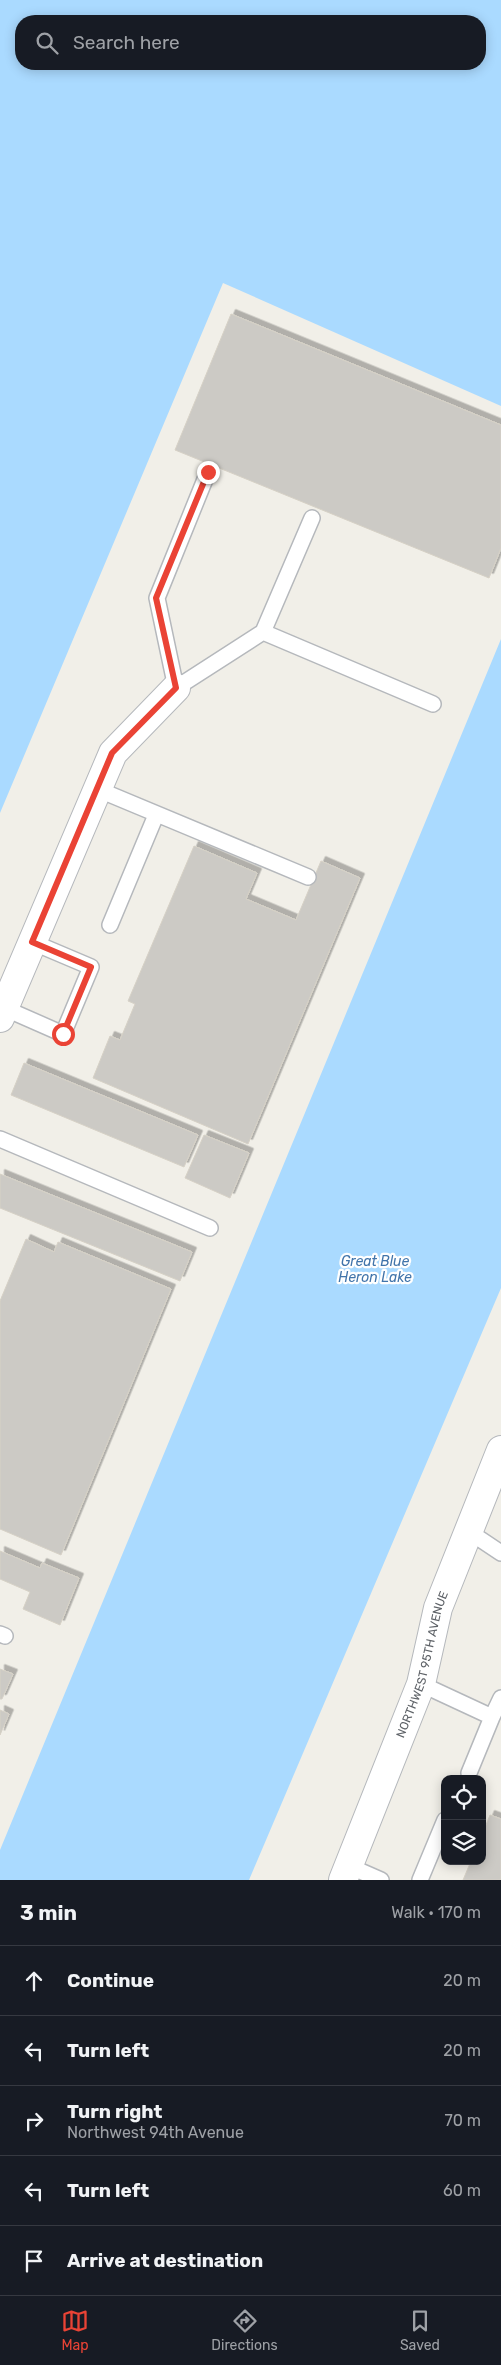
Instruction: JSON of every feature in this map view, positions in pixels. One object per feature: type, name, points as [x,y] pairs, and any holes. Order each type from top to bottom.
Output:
[{"type":"street","points":[[2,1013],[112,753],[176,688]]},
{"type":"street","name":"NORTHWEST 95TH AVENUE","points":[[346,1873],[421,1684],[438,1608],[501,1450]]},
{"type":"lane","points":[[208,472],[156,598],[176,688],[263,632],[312,518]]},
{"type":"lane","points":[[263,632],[433,704]]},
{"type":"lane","points":[[97,789],[308,877]]},
{"type":"lane","points":[[110,925],[156,815]]},
{"type":"lane","points":[[2,1013],[63,1034],[91,967],[32,942]]},
{"type":"lane","points":[[0,1139],[210,1228]]},
{"type":"lane","points":[[468,1531],[501,1553]]},
{"type":"lane","points":[[421,1684],[492,1718]]},
{"type":"lane","points":[[469,1773],[501,1698]]},
{"type":"lane","points":[[420,1880],[441,1830]]},
{"type":"lane","points":[[346,1873],[380,1880]]},
{"type":"water","points":[[0,0],[501,0],[501,406],[223,283],[0,813]]},
{"type":"water","name":"Great Blue Heron Lake","points":[[501,639],[501,1288],[249,1880],[0,1880],[0,1850]]},
{"type":"building","points":[[231,314],[501,425],[501,548],[489,578],[175,450]]},
{"type":"building","points":[[194,846],[257,873],[246,899],[296,920],[321,861],[360,878],[248,1144],[93,1078],[110,1036],[120,1040],[135,1004],[128,1001]]},
{"type":"building","points":[[24,1063],[198,1135],[184,1167],[11,1095]]},
{"type":"building","points":[[204,1135],[249,1153],[230,1198],[185,1178]]},
{"type":"building","points":[[0,1174],[192,1252],[180,1281],[0,1208]]},
{"type":"building","points":[[26,1239],[54,1252],[58,1242],[171,1289],[61,1555],[0,1529],[0,1301]]},
{"type":"building","points":[[0,1551],[40,1568],[42,1563],[79,1578],[60,1625],[23,1609],[30,1592],[0,1579]]},
{"type":"building","points":[[0,1669],[13,1674],[2,1699],[0,1699]]},
{"type":"building","points":[[0,1710],[9,1714],[0,1735]]},
{"type":"building","points":[[490,1815],[501,1819],[501,1880],[463,1880],[469,1865],[486,1865],[486,1825]]},
{"type":"route","points":[[63,1034],[91,967],[32,942],[112,753],[176,688],[156,598],[208,472]]}]
